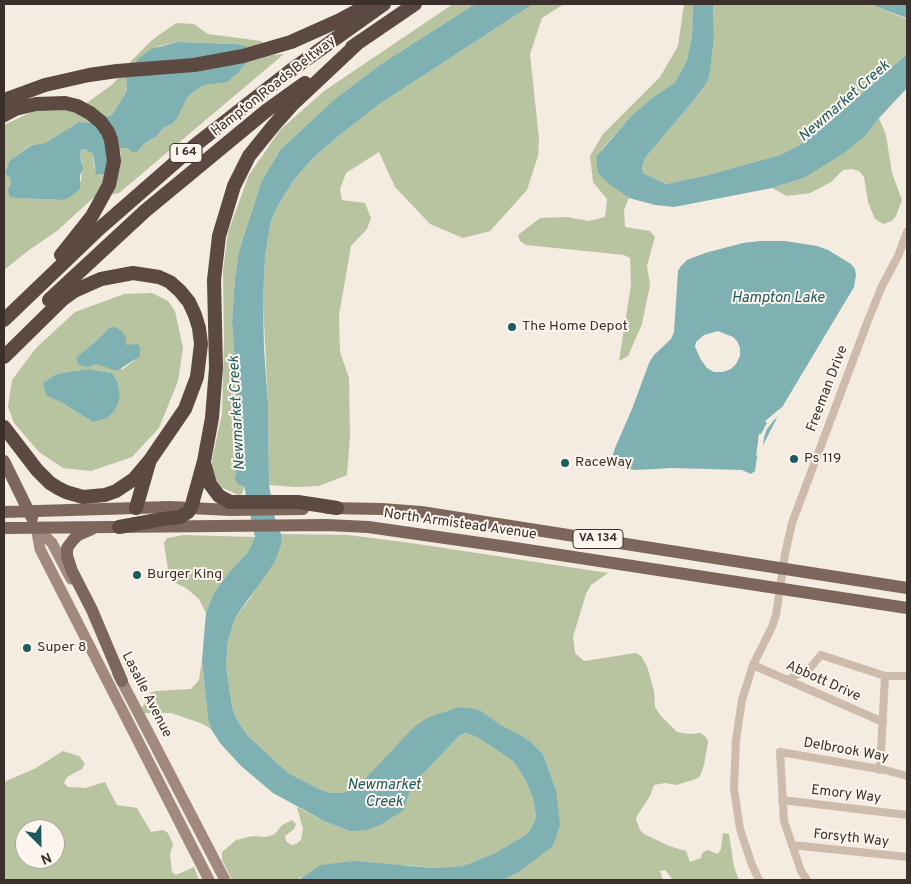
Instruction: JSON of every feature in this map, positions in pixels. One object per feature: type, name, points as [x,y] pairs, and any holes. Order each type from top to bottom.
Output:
[{"type":"highway","points":[[4,100],[45,85],[117,71],[220,61],[279,46],[338,21],[371,4]]},
{"type":"highway","name":"Hampton Roads Beltway","points":[[4,320],[98,229],[228,118],[328,42],[384,4]]},
{"type":"highway","name":"Hampton Roads Beltway","points":[[4,346],[65,285],[145,211],[266,111],[359,42],[415,4]]},
{"type":"highway","points":[[119,527],[163,518],[184,516],[191,508],[204,461],[215,392],[214,280],[219,236],[234,186],[249,156],[274,125],[292,105],[359,42]]},
{"type":"highway","points":[[4,115],[15,109],[36,104],[65,103],[77,106],[90,113],[108,132],[114,155],[109,185],[103,199],[85,226],[38,286]]},
{"type":"highway","points":[[4,357],[63,299],[88,284],[117,275],[133,273],[145,273],[159,277],[170,282],[180,291],[189,302],[195,315],[201,344],[200,362],[192,394],[185,410],[150,460],[134,479],[116,491],[95,496],[74,495],[58,488],[43,477],[4,427]]},
{"type":"highway","points":[[136,508],[150,460]]},
{"type":"highway","points":[[204,461],[206,475],[214,490],[219,496],[230,502],[243,506],[287,505],[298,502],[337,508]]},
{"type":"main road","name":"Lasalle Avenue","points":[[4,461],[36,527],[40,549],[209,880]]},
{"type":"main road","points":[[4,512],[243,506]]},
{"type":"main road","name":"North Armistead Avenue","points":[[337,508],[421,512],[907,588]]},
{"type":"main road","name":"North Armistead Avenue","points":[[4,528],[288,525],[368,527],[907,608]]},
{"type":"main road","name":"Lasalle Avenue","points":[[36,527],[52,543],[225,880]]},
{"type":"main road","points":[[98,527],[78,535],[67,548],[67,556],[122,681]]},
{"type":"street","name":"Freeman Drive","points":[[759,880],[740,829],[736,809],[733,774],[742,700],[753,665],[776,615],[782,568],[792,523],[877,297],[898,256],[907,232]]},
{"type":"street","points":[[787,680],[810,668],[821,655],[885,676],[907,676]]},
{"type":"street","name":"Abbott Drive","points":[[753,665],[883,722]]},
{"type":"street","points":[[880,770],[885,676]]},
{"type":"street","name":"Delbrook Way","points":[[782,800],[780,752],[907,776]]},
{"type":"street","points":[[782,800],[784,821],[801,871],[807,880]]},
{"type":"street","name":"Emory Way","points":[[782,800],[907,815]]},
{"type":"street","name":"Forsyth Way","points":[[792,845],[907,858]]},
{"type":"green space","points":[[453,4],[475,4],[381,64],[336,98],[281,149],[262,180],[239,251],[235,278],[232,322],[237,390],[235,442],[237,460],[235,478],[244,486],[242,494],[238,495],[221,487],[212,473],[212,459],[222,414],[223,271],[228,232],[249,175],[280,130],[324,91]]},
{"type":"green space","points":[[533,4],[564,4],[542,18],[530,54],[539,139],[538,156],[527,190],[490,231],[463,238],[430,224],[395,187],[379,152],[346,173],[340,189],[342,200],[365,203],[371,218],[367,229],[351,246],[339,315],[340,352],[349,378],[350,437],[347,475],[319,486],[269,485],[268,404],[263,301],[265,256],[271,221],[277,207],[293,181],[312,159],[336,138],[378,105]]},
{"type":"green space","points":[[684,4],[693,4],[692,36],[687,60],[681,72],[674,83],[631,116],[601,150],[610,185],[629,198],[624,210],[625,227],[650,231],[655,237],[647,266],[650,285],[642,324],[628,356],[619,361],[631,285],[630,258],[624,255],[526,245],[520,241],[518,235],[540,218],[567,217],[589,221],[605,217],[607,199],[593,182],[590,156],[603,134],[660,77],[678,46]]},
{"type":"green space","points":[[713,4],[869,4],[907,19],[907,54],[827,124],[798,146],[780,155],[708,175],[666,184],[643,173],[642,167],[645,158],[708,81],[714,38]]},
{"type":"green space","points":[[176,23],[194,24],[208,34],[261,41],[272,55],[284,54],[119,193],[93,198],[57,231],[4,270],[4,125],[38,109],[50,107],[74,112],[113,84],[131,61],[152,40]],"holes":[[[178,42],[235,44],[243,67],[232,78],[204,85],[192,93],[187,98],[177,119],[172,124],[163,128],[157,136],[145,143],[137,152],[132,152],[126,148],[119,149],[121,153],[109,176],[99,175],[94,167],[93,154],[85,149],[81,150],[80,156],[82,161],[81,181],[62,200],[18,198],[11,184],[10,160],[31,145],[45,143],[79,122],[89,123],[112,115],[125,94],[127,89],[126,80],[138,59],[159,46]]]},
{"type":"green space","points":[[879,118],[886,135],[892,173],[902,200],[892,221],[883,224],[875,219],[868,202],[864,177],[859,171],[852,169],[843,170],[831,182],[810,193],[787,196],[772,188],[804,178],[865,136]]},
{"type":"green space","points":[[152,293],[168,301],[175,311],[183,348],[178,381],[159,428],[132,457],[91,471],[63,468],[39,452],[14,423],[8,407],[12,380],[36,348],[75,312],[124,294]],"holes":[[[109,328],[126,338],[126,345],[135,360],[123,369],[111,368],[76,357]],[[88,369],[111,373],[118,383],[120,395],[93,422],[59,401],[45,390],[43,383],[56,374]]]},
{"type":"green space","points":[[281,534],[348,535],[608,573],[591,585],[586,594],[573,637],[575,653],[584,661],[636,653],[641,656],[647,666],[654,691],[655,707],[661,716],[677,732],[701,733],[708,742],[700,776],[676,785],[665,783],[654,785],[650,796],[636,819],[640,830],[644,834],[669,846],[686,851],[690,862],[701,858],[702,853],[707,850],[718,854],[721,849],[723,833],[729,834],[734,867],[739,880],[673,880],[665,870],[660,871],[663,880],[503,880],[517,873],[556,790],[543,754],[530,741],[469,708],[458,707],[443,712],[356,787],[343,793],[321,790],[288,773],[248,736],[237,720],[232,707],[226,665],[228,641],[235,618],[249,600],[282,542]]},
{"type":"green space","points":[[184,535],[255,537],[248,552],[230,571],[214,593],[206,613],[199,599],[186,588],[176,583],[168,570],[164,543],[167,538]]},
{"type":"green space","points":[[202,660],[208,718],[211,729],[203,724],[171,713],[144,713],[142,708],[150,693],[191,689],[199,680]]},
{"type":"green space","points":[[466,733],[477,737],[513,761],[525,779],[533,798],[536,817],[527,834],[495,853],[463,866],[434,868],[407,865],[300,877],[298,880],[232,880],[222,860],[222,852],[236,840],[275,834],[282,825],[292,820],[296,824],[294,829],[285,836],[286,841],[291,845],[296,844],[301,840],[303,829],[297,807],[326,822],[350,831],[404,810],[411,788],[419,778],[460,735]]},
{"type":"green space","points":[[63,751],[79,756],[85,764],[82,769],[67,777],[64,783],[68,787],[85,788],[105,782],[117,805],[137,808],[151,832],[163,830],[168,833],[173,844],[170,855],[172,872],[176,875],[194,867],[199,880],[4,880],[4,782],[36,768]]},
{"type":"water","name":"Newmarket Creek","points":[[475,4],[533,4],[378,105],[336,138],[312,159],[293,181],[271,221],[265,256],[263,301],[264,349],[268,404],[269,485],[274,515],[282,542],[274,563],[235,618],[228,641],[226,665],[232,707],[237,720],[248,736],[288,773],[321,790],[343,793],[356,787],[413,728],[427,718],[458,707],[469,708],[481,711],[499,724],[530,741],[543,754],[556,790],[560,825],[553,846],[517,873],[503,880],[298,880],[321,865],[354,861],[434,868],[463,866],[495,853],[527,834],[536,817],[533,798],[525,779],[513,761],[477,737],[466,733],[460,735],[419,778],[411,788],[404,810],[380,825],[367,830],[350,831],[326,822],[273,793],[241,766],[220,743],[211,729],[208,718],[202,660],[206,613],[214,593],[230,571],[248,552],[255,537],[244,486],[238,484],[235,479],[237,460],[235,442],[237,390],[232,322],[239,251],[262,180],[281,149],[336,98],[381,64]]},
{"type":"water","name":"Newmarket Creek","points":[[693,4],[713,4],[714,38],[710,71],[708,81],[694,100],[645,158],[642,167],[643,173],[666,184],[708,175],[780,155],[798,146],[827,124],[907,54],[907,88],[865,136],[844,153],[804,178],[772,188],[674,207],[655,205],[629,198],[610,185],[598,173],[596,157],[631,116],[674,83],[681,72],[687,60],[692,36]]},
{"type":"water","points":[[869,4],[907,4],[907,19],[904,17]]},
{"type":"water","points":[[178,42],[245,46],[248,49],[250,58],[238,73],[227,82],[204,85],[192,93],[187,98],[177,119],[172,124],[163,128],[157,136],[145,143],[137,152],[121,148],[120,160],[109,176],[96,174],[93,154],[85,149],[81,150],[80,156],[83,169],[80,175],[80,188],[68,198],[62,200],[18,198],[9,195],[10,177],[5,174],[10,160],[32,145],[45,143],[79,122],[89,123],[112,115],[127,90],[126,76],[138,59],[151,49]]},
{"type":"water","name":"Hampton Lake","points":[[785,241],[817,246],[828,250],[851,264],[855,269],[856,275],[854,287],[784,404],[757,457],[755,471],[751,474],[742,470],[672,468],[636,470],[615,467],[611,461],[615,448],[649,363],[654,355],[671,339],[674,332],[678,271],[687,260],[743,243]],"holes":[[[718,331],[733,337],[740,348],[740,356],[736,364],[731,369],[723,372],[714,372],[707,368],[695,347],[696,342],[704,335]]]},
{"type":"water","points":[[115,327],[123,332],[126,338],[126,345],[137,344],[140,346],[140,356],[117,371],[96,364],[88,367],[78,365],[76,357],[109,328]]},
{"type":"water","points":[[88,369],[112,373],[118,383],[120,395],[115,410],[107,418],[93,422],[46,395],[43,383],[56,374]]},
{"type":"pier","points":[[782,407],[786,407],[767,429],[762,454],[759,459],[759,455],[756,456],[759,434],[761,434],[767,423],[765,421]]},
{"type":"place","name":"The Home Depot","points":[[512,327]]},
{"type":"place","name":"Ps 119","points":[[794,459]]},
{"type":"place","name":"RaceWay","points":[[565,463]]},
{"type":"place","name":"Burger King","points":[[137,575]]},
{"type":"place","name":"Super 8","points":[[27,648]]}]
